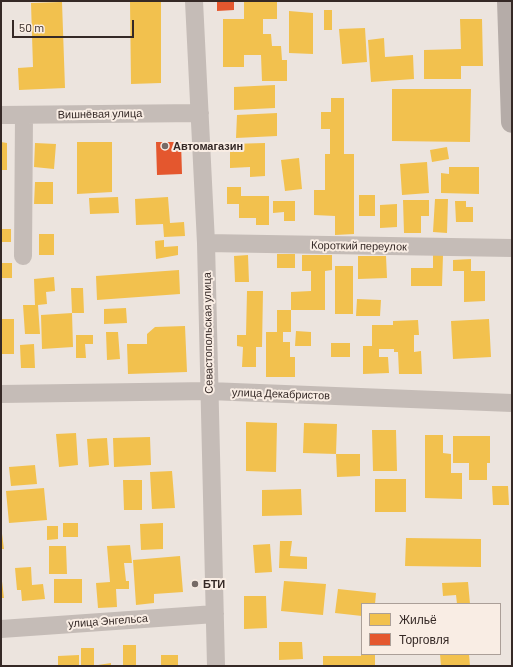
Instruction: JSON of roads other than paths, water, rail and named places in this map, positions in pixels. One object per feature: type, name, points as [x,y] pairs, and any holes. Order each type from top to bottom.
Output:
[{"type":"street","name":"Севастопольская улица","points":[[194,1],[206,243],[216,666]]},
{"type":"street","points":[[508,1],[512,122]]},
{"type":"street","name":"Вишнёвая улица","points":[[1,115],[200,113]]},
{"type":"street","points":[[23,256],[24,115]]},
{"type":"street","name":"Короткий переулок","points":[[206,243],[512,248]]},
{"type":"street","name":"улица Декабристов","points":[[1,394],[209,391],[512,403]]},
{"type":"street","name":"улица Энгельса","points":[[1,629],[215,614]]},
{"type":"place","name":"Автомагазин","points":[[165,146]]},
{"type":"place","name":"БТИ","points":[[195,584]]}]
